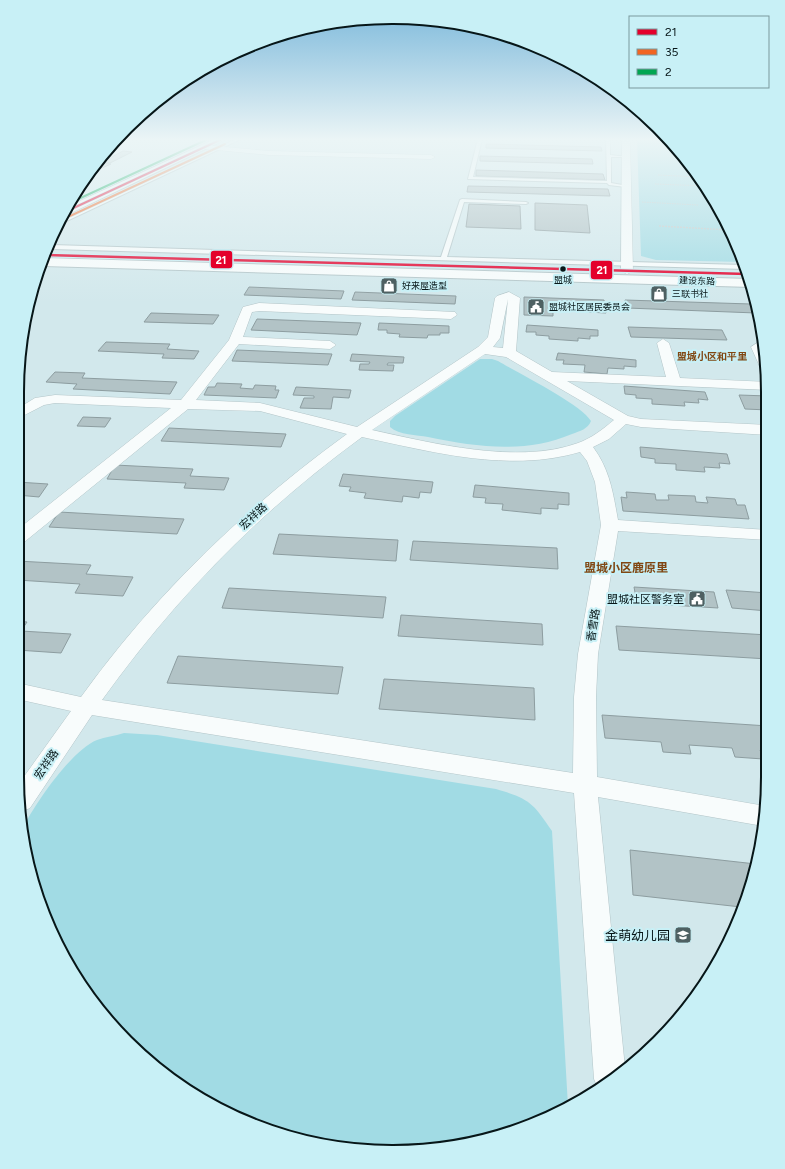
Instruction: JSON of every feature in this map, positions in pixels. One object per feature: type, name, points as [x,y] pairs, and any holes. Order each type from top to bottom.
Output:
[{"type":"main road","points":[[73,208],[102,194]]},
{"type":"main road","name":"建设东路","points":[[52,251],[627,268],[741,274]]},
{"type":"main road","name":"建设东路","points":[[48,262],[743,282]]},
{"type":"street","points":[[626,194],[627,268]]},
{"type":"street","points":[[509,275],[509,295],[514,298],[509,354]]},
{"type":"street","name":"宏祥路","points":[[25,795],[86,706],[128,650],[173,596],[222,546],[270,501],[359,432],[483,350],[494,338],[501,298],[509,295]]},
{"type":"street","points":[[24,533],[185,404],[204,382],[234,340],[247,310],[252,308],[450,315]]},
{"type":"street","points":[[234,340],[330,345]]},
{"type":"street","points":[[663,343],[674,382]]},
{"type":"street","points":[[483,350],[509,354],[623,419],[641,423],[761,430]]},
{"type":"street","points":[[548,376],[761,386]]},
{"type":"street","points":[[24,411],[40,401],[55,399],[260,407],[359,432],[455,452],[497,456],[525,456],[560,453],[584,446],[604,436],[623,419]]},
{"type":"street","name":"香雪路","points":[[584,446],[595,461],[603,482],[610,525],[588,654],[585,696],[585,785],[610,1074]]},
{"type":"street","points":[[610,525],[761,535]]},
{"type":"street","points":[[24,693],[86,706],[585,785],[759,815]]},
{"type":"lane","points":[[67,220],[121,194]]},
{"type":"lane","points":[[444,259],[462,200],[526,203]]},
{"type":"lane","points":[[52,251],[444,259],[627,268],[739,267]]},
{"type":"path","points":[[626,201],[698,205]]},
{"type":"path","points":[[659,226],[723,230]]},
{"type":"shaded area","points":[[639,194],[703,194],[712,208],[737,262],[656,260],[641,256]]},
{"type":"shaded area","points":[[480,359],[492,359],[498,361],[548,389],[585,414],[591,421],[590,424],[581,431],[554,440],[537,444],[501,447],[465,444],[408,434],[398,432],[390,427],[390,421],[395,416]]},
{"type":"shaded area","points":[[124,733],[157,735],[496,789],[524,799],[530,803],[552,831],[568,1101],[534,1117],[464,1138],[417,1144],[368,1144],[321,1138],[251,1117],[208,1096],[168,1069],[150,1054],[115,1019],[100,1001],[73,961],[52,918],[31,848],[27,821],[46,790],[66,765],[77,754],[97,740]]},
{"type":"building","points":[[523,194],[609,194],[610,196]]},
{"type":"building","points":[[535,203],[587,205],[590,233],[535,230]]},
{"type":"building","points":[[469,204],[520,206],[521,229],[466,227]]},
{"type":"building","points":[[249,287],[344,291],[341,299],[244,295]]},
{"type":"building","points":[[355,292],[456,296],[455,304],[352,300]]},
{"type":"building","points":[[524,297],[604,300],[606,313],[553,310],[553,316],[524,315]]},
{"type":"building","points":[[625,300],[750,304],[752,313],[627,308]]},
{"type":"building","points":[[151,313],[219,315],[213,324],[144,322]]},
{"type":"building","points":[[257,319],[361,323],[357,335],[251,330]]},
{"type":"building","points":[[379,323],[449,326],[449,333],[428,335],[427,338],[399,337],[400,334],[387,333],[387,330],[378,330]]},
{"type":"building","points":[[527,325],[598,330],[598,336],[590,336],[590,339],[578,338],[578,341],[549,339],[549,336],[536,335],[536,332],[526,332]]},
{"type":"building","points":[[628,327],[722,330],[727,340],[631,337]]},
{"type":"building","points":[[106,342],[170,344],[167,349],[199,351],[194,359],[162,358],[164,354],[98,351]]},
{"type":"building","points":[[237,350],[332,354],[328,365],[232,361]]},
{"type":"building","points":[[558,353],[636,360],[636,367],[624,366],[624,369],[608,368],[607,374],[584,372],[585,365],[563,364],[564,360],[556,360]]},
{"type":"building","points":[[352,354],[404,357],[403,363],[388,363],[387,365],[394,365],[393,371],[359,370],[360,364],[369,364],[370,362],[350,361]]},
{"type":"building","points":[[55,372],[85,373],[82,378],[177,382],[170,394],[73,389],[77,384],[46,382]]},
{"type":"building","points":[[217,383],[242,384],[240,388],[253,389],[255,385],[276,386],[275,390],[279,390],[276,398],[204,395],[208,387],[215,387]]},
{"type":"building","points":[[624,386],[705,392],[708,400],[698,399],[699,403],[684,402],[685,406],[652,404],[652,399],[636,398],[636,395],[625,394]]},
{"type":"building","points":[[296,387],[351,390],[349,398],[333,397],[331,409],[300,408],[304,398],[314,398],[314,396],[293,395]]},
{"type":"building","points":[[739,395],[761,396],[761,410],[745,409]]},
{"type":"building","points":[[83,417],[111,418],[105,427],[77,426]]},
{"type":"building","points":[[169,428],[286,434],[281,447],[161,441]]},
{"type":"building","points":[[640,447],[727,454],[730,464],[719,463],[720,468],[704,467],[705,472],[676,470],[676,464],[655,463],[655,459],[641,457]]},
{"type":"building","points":[[115,465],[193,469],[190,476],[229,478],[224,490],[184,488],[186,483],[107,479]]},
{"type":"building","points":[[343,474],[433,482],[431,493],[420,492],[419,498],[403,496],[402,502],[364,498],[366,493],[349,491],[351,487],[339,486]]},
{"type":"building","points":[[24,482],[48,484],[39,497],[24,496]]},
{"type":"building","points":[[475,485],[569,493],[569,505],[558,504],[558,509],[541,508],[541,514],[502,510],[503,504],[485,503],[486,498],[473,497]]},
{"type":"building","points":[[626,492],[655,494],[656,500],[669,500],[668,495],[695,496],[696,502],[708,503],[706,497],[735,499],[737,505],[745,505],[749,519],[623,511],[621,497],[627,498]]},
{"type":"building","points":[[59,512],[184,519],[177,534],[49,527]]},
{"type":"building","points":[[279,534],[398,540],[396,561],[273,554]]},
{"type":"building","points":[[413,541],[557,548],[558,569],[410,560]]},
{"type":"building","points":[[24,561],[91,565],[86,574],[133,577],[123,596],[75,593],[80,584],[24,580]]},
{"type":"building","points":[[634,587],[714,592],[718,608],[637,603]]},
{"type":"building","points":[[229,588],[386,597],[383,618],[222,608]]},
{"type":"building","points":[[726,590],[761,592],[761,610],[732,608]]},
{"type":"building","points":[[401,615],[542,624],[543,645],[398,636]]},
{"type":"building","points":[[616,626],[761,635],[761,659],[619,650]]},
{"type":"building","points":[[24,631],[71,634],[61,653],[24,650]]},
{"type":"building","points":[[178,656],[343,667],[338,694],[167,683]]},
{"type":"building","points":[[384,679],[534,688],[535,720],[379,709]]},
{"type":"building","points":[[602,715],[761,726],[761,759],[735,757],[732,748],[689,745],[691,754],[663,752],[661,742],[605,738]]},
{"type":"building","points":[[630,850],[750,863],[737,907],[633,895]]},
{"type":"transit line","name":"2","points":[[79,199],[90,194]]},
{"type":"transit line","name":"21","points":[[73,208],[105,194]]},
{"type":"transit line","name":"35","points":[[70,216],[118,194]]},
{"type":"transit line","name":"21","points":[[51,255],[741,274]]},
{"type":"place","name":"盟城","points":[[563,269]]},
{"type":"place","name":"好来屋造型","points":[[389,286]]},
{"type":"place","name":"三联书社","points":[[659,294]]},
{"type":"place","name":"盟城社区居民委员会","points":[[536,307]]},
{"type":"place","name":"盟城社区警务室","points":[[697,599]]},
{"type":"place","name":"金萌幼儿园","points":[[683,935]]},
{"type":"district","name":"盟城小区和平里","points":[[712,356]]},
{"type":"district","name":"盟城小区鹿原里","points":[[626,568]]}]
